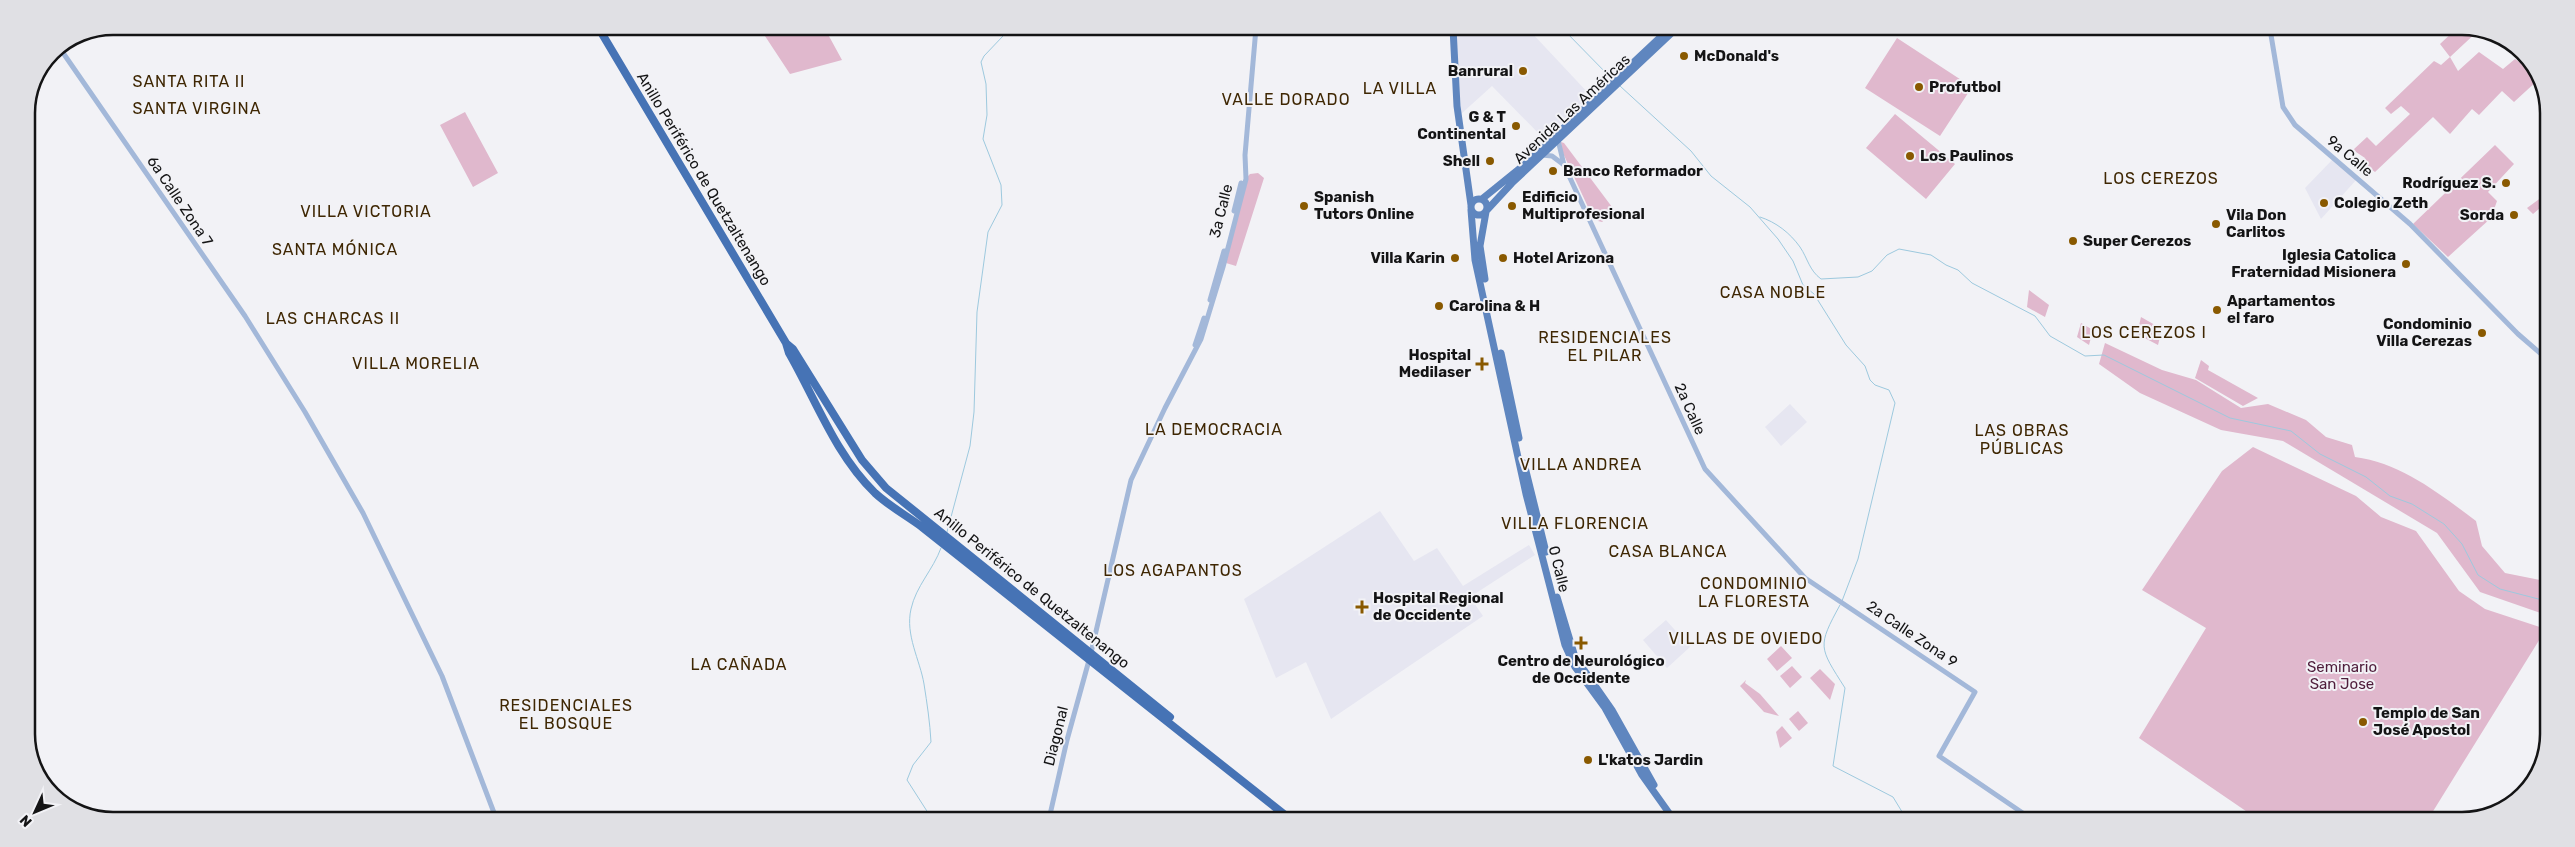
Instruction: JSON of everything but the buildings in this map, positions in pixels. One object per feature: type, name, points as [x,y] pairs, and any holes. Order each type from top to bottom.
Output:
[{"type":"highway","name":"Anillo Periférico de Quetzaltenango","points":[[603,35],[787,344],[788,353],[820,414],[856,471],[882,499],[943,540],[1289,812]]},
{"type":"highway","name":"Anillo Periférico de Quetzaltenango","points":[[1090,656],[1281,812]]},
{"type":"main road","name":"0 Calle","points":[[1453,35],[1457,106],[1471,207],[1476,260],[1526,494],[1565,645],[1575,668],[1605,708],[1642,775],[1668,812]]},
{"type":"main road","name":"Avenida Las Américas","points":[[1621,78],[1663,35]]},
{"type":"main road","name":"Avenida Las Américas","points":[[1471,207],[1509,179],[1669,35]]},
{"type":"main road","name":"Avenida Las Américas","points":[[1486,211],[1611,87]]},
{"type":"main road","points":[[1466,178],[1471,193],[1487,204],[1486,211],[1479,216],[1471,207]]},
{"type":"main road","name":"0 Calle","points":[[1486,211],[1480,237],[1483,270],[1532,498],[1572,650],[1583,670],[1612,710],[1655,786],[1674,812]]},
{"type":"street","name":"3a Calle","points":[[1090,656],[1131,480],[1201,339],[1220,280],[1246,179],[1245,171],[1257,35]]},
{"type":"street","name":"9a Calle","points":[[2271,35],[2283,107],[2295,126],[2410,224],[2518,334],[2540,352]]},
{"type":"street","name":"6a Calle Zona 7","points":[[63,54],[245,316],[279,369],[374,535],[452,699],[494,812]]},
{"type":"street","name":"2a Calle","points":[[1558,140],[1564,165],[1705,469],[1800,574],[1834,598]]},
{"type":"street","points":[[1542,155],[1552,156],[1564,165]]},
{"type":"street","name":"2a Calle Zona 9","points":[[1834,598],[1975,692],[1938,756],[2021,812]]},
{"type":"street","name":"Diagonal","points":[[1051,812],[1067,740],[1090,656]]},
{"type":"shaded area","points":[[1456,35],[1534,35],[1590,95],[1544,139],[1492,86],[1461,114]]},
{"type":"shaded area","name":"Colegio Zeth","points":[[2333,159],[2357,179],[2321,219],[2305,188]]},
{"type":"shaded area","points":[[1790,404],[1807,422],[1781,446],[1765,427]]},
{"type":"shaded area","name":"Hospital Regional de Occidente","points":[[1380,511],[1414,561],[1437,548],[1463,586],[1529,545],[1535,555],[1470,597],[1483,616],[1331,719],[1306,662],[1276,678],[1244,599]]},
{"type":"shaded area","points":[[1666,620],[1690,647],[1667,668],[1643,640]]},
{"type":"green space","points":[[764,35],[828,35],[842,60],[790,74]]},
{"type":"green space","points":[[2450,35],[2472,36],[2450,57],[2440,44]]},
{"type":"green space","name":"Profutbol","points":[[1897,38],[1972,87],[1940,136],[1865,88]]},
{"type":"green space","points":[[2479,52],[2503,69],[2515,59],[2525,66],[2534,84],[2514,102],[2502,91],[2479,115],[2472,109],[2450,134],[2433,117],[2375,172],[2362,162],[2365,158],[2353,150],[2367,137],[2376,146],[2410,114],[2401,106],[2391,114],[2385,108],[2434,61],[2441,65],[2450,57],[2458,71]]},
{"type":"green space","points":[[465,112],[498,173],[473,187],[440,125]]},
{"type":"green space","name":"Los Paulinos","points":[[1895,114],[1955,164],[1926,199],[1866,148]]},
{"type":"green space","points":[[1561,142],[1564,143],[1612,207],[1610,215],[1602,222],[1594,220],[1562,151]]},
{"type":"green space","points":[[2495,145],[2514,164],[2488,192],[2497,201],[2491,218],[2448,257],[2413,224]]},
{"type":"green space","points":[[1258,173],[1264,178],[1236,266],[1226,263],[1247,177],[1250,174]]},
{"type":"green space","points":[[2540,198],[2540,208],[2533,214],[2527,208]]},
{"type":"green space","points":[[2029,290],[2049,305],[2045,317],[2027,307]]},
{"type":"green space","points":[[2141,317],[2162,329],[2158,345],[2137,334]]},
{"type":"green space","points":[[2081,323],[2093,330],[2089,345],[2077,337]]},
{"type":"green space","points":[[2105,343],[2162,370],[2196,380],[2241,408],[2268,404],[2306,420],[2326,437],[2352,445],[2355,457],[2372,460],[2388,466],[2419,481],[2476,521],[2482,546],[2505,573],[2540,580],[2540,613],[2480,592],[2437,533],[2283,441],[2221,430],[2140,393],[2099,364]]},
{"type":"green space","points":[[2201,360],[2209,366],[2208,370],[2258,398],[2243,406],[2195,378]]},
{"type":"green space","name":"Seminario San Jose","points":[[2253,447],[2356,496],[2381,517],[2416,531],[2459,591],[2485,609],[2540,627],[2540,639],[2433,812],[2247,812],[2139,738],[2206,628],[2142,590],[2222,471]]},
{"type":"green space","points":[[1781,646],[1792,658],[1777,671],[1767,659]]},
{"type":"green space","points":[[1792,666],[1802,677],[1790,688],[1780,676]]},
{"type":"green space","points":[[1820,669],[1835,684],[1830,700],[1810,678]]},
{"type":"green space","points":[[1746,680],[1745,683],[1760,694],[1779,716],[1764,712],[1740,686]]},
{"type":"green space","points":[[1798,711],[1808,723],[1799,731],[1789,719]]},
{"type":"green space","points":[[1782,726],[1792,738],[1780,748],[1776,732]]},
{"type":"waterway","points":[[947,532],[970,446],[974,412],[977,312],[988,232],[1002,205],[1001,185],[983,139],[987,115],[986,84],[981,62],[1003,35]]},
{"type":"waterway","points":[[1569,35],[1611,78]]},
{"type":"waterway","points":[[1620,86],[1691,151],[1711,176],[1750,207],[1778,239],[1793,261],[1803,285],[1814,294],[1846,345],[1865,366],[1870,380],[1875,385],[1889,390],[1895,403],[1858,559],[1842,601]]},
{"type":"waterway","points":[[1760,217],[1777,225],[1792,237],[1800,247],[1811,268],[1821,279],[1858,277],[1872,271],[1887,255],[1899,249],[1931,255],[1958,270],[1972,283],[2035,316],[2050,336],[2085,356],[2104,355],[2230,418],[2291,431],[2320,454],[2366,477],[2390,496],[2412,504],[2444,524],[2462,544],[2478,575],[2500,589],[2540,599]]},
{"type":"waterway","points":[[928,812],[907,780],[913,765],[931,742],[924,684],[911,638],[910,619],[913,601],[941,548]]},
{"type":"waterway","points":[[1840,605],[1827,630],[1824,647],[1830,664],[1845,688],[1833,766],[1893,797],[1902,812]]},
{"type":"place","name":"McDonald's","points":[[1684,56]]},
{"type":"place","name":"Banrural","points":[[1523,71]]},
{"type":"place","name":"Profutbol","points":[[1919,87]]},
{"type":"place","name":"G & T Continental","points":[[1516,126]]},
{"type":"place","name":"Los Paulinos","points":[[1910,156]]},
{"type":"place","name":"Shell","points":[[1490,161]]},
{"type":"place","name":"Banco Reformador","points":[[1553,171]]},
{"type":"place","name":"Rodríguez S.","points":[[2506,183]]},
{"type":"place","name":"Colegio Zeth","points":[[2324,203]]},
{"type":"place","name":"Spanish Tutors Online","points":[[1304,206]]},
{"type":"place","name":"Edificio Multiprofesional","points":[[1512,206]]},
{"type":"place","name":"Sorda","points":[[2514,215]]},
{"type":"place","name":"Vila Don Carlitos","points":[[2216,224]]},
{"type":"place","name":"Super Cerezos","points":[[2073,241]]},
{"type":"place","name":"Villa Karin","points":[[1455,258]]},
{"type":"place","name":"Hotel Arizona","points":[[1503,258]]},
{"type":"place","name":"Iglesia Catolica Fraternidad Misionera","points":[[2406,264]]},
{"type":"place","name":"Carolina & H","points":[[1439,306]]},
{"type":"place","name":"Apartamentos el faro","points":[[2217,310]]},
{"type":"place","name":"Condominio Villa Cerezas","points":[[2482,333]]},
{"type":"place","name":"Hospital Medilaser","points":[[1482,364]]},
{"type":"place","name":"Hospital Regional de Occidente","points":[[1362,607]]},
{"type":"place","name":"Centro de Neurológico de Occidente","points":[[1581,643]]},
{"type":"place","name":"Templo de San José Apostol","points":[[2363,722]]},
{"type":"place","name":"L'katos Jardin","points":[[1588,760]]},
{"type":"district","name":"SANTA RITA II","points":[[189,81]]},
{"type":"district","name":"LA VILLA","points":[[1400,88]]},
{"type":"district","name":"VALLE DORADO","points":[[1286,99]]},
{"type":"district","name":"SANTA VIRGINA","points":[[197,108]]},
{"type":"district","name":"LOS CEREZOS","points":[[2161,178]]},
{"type":"district","name":"VILLA VICTORIA","points":[[366,211]]},
{"type":"district","name":"SANTA MÓNICA","points":[[335,249]]},
{"type":"district","name":"CASA NOBLE","points":[[1773,292]]},
{"type":"district","name":"LAS CHARCAS II","points":[[333,318]]},
{"type":"district","name":"LOS CEREZOS I","points":[[2144,332]]},
{"type":"district","name":"RESIDENCIALES EL PILAR","points":[[1605,346]]},
{"type":"district","name":"VILLA MORELIA","points":[[416,363]]},
{"type":"district","name":"LA DEMOCRACIA","points":[[1214,429]]},
{"type":"district","name":"LAS OBRAS PÚBLICAS","points":[[2022,439]]},
{"type":"district","name":"VILLA ANDREA","points":[[1581,464]]},
{"type":"district","name":"VILLA FLORENCIA","points":[[1575,523]]},
{"type":"district","name":"CASA BLANCA","points":[[1668,551]]},
{"type":"district","name":"LOS AGAPANTOS","points":[[1173,570]]},
{"type":"district","name":"CONDOMINIO LA FLORESTA","points":[[1754,592]]},
{"type":"district","name":"VILLAS DE OVIEDO","points":[[1746,638]]},
{"type":"district","name":"LA CAÑADA","points":[[739,664]]},
{"type":"district","name":"RESIDENCIALES EL BOSQUE","points":[[566,714]]}]
